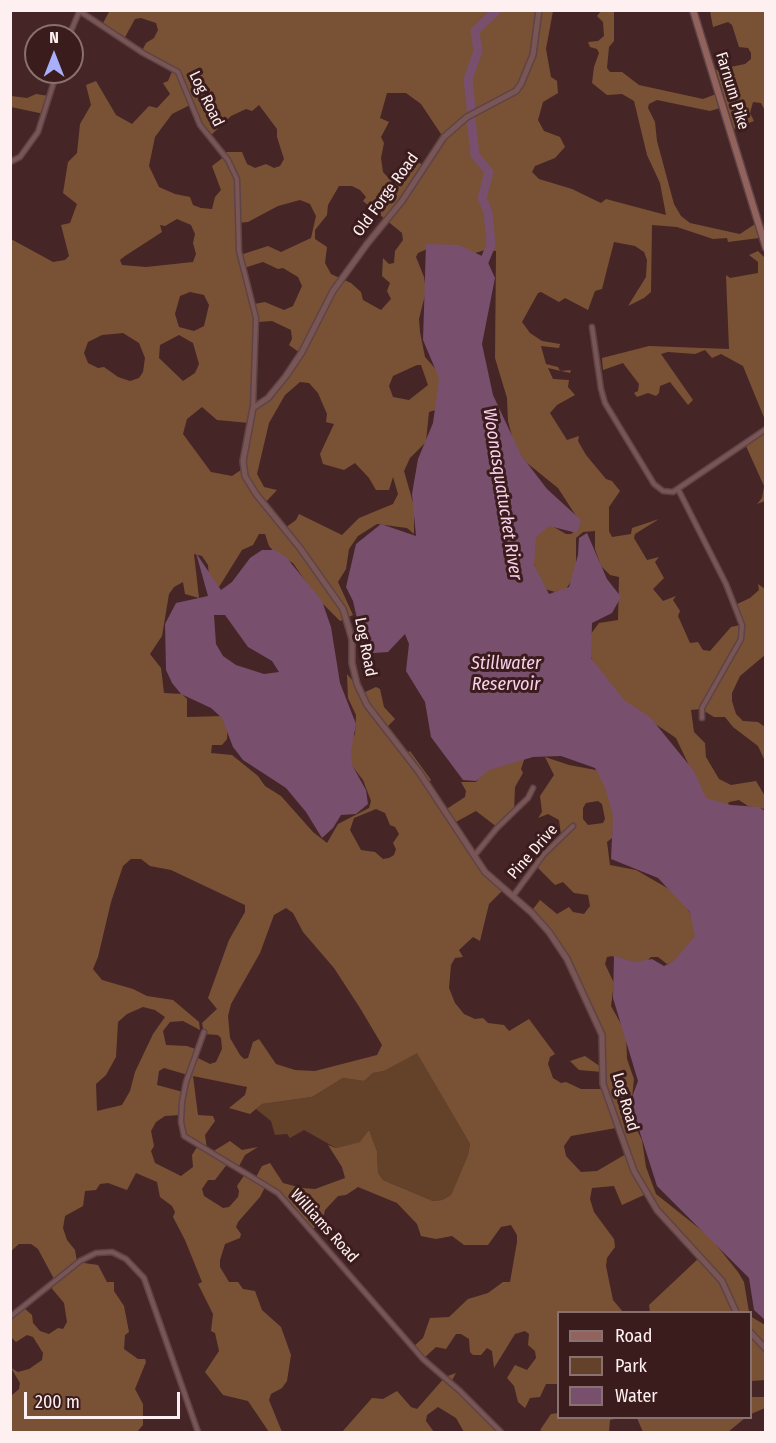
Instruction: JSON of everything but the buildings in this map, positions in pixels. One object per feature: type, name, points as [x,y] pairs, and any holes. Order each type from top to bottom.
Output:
[{"type":"main road","name":"Farnum Pike","points":[[693,10],[765,249]]},
{"type":"street","name":"Old Forge Road","points":[[253,408],[268,398],[286,376],[302,352],[333,291],[402,201],[444,136],[467,117],[516,91],[533,55],[539,10]]},
{"type":"street","name":"Log Road","points":[[78,11],[143,53],[178,72],[200,125],[228,160],[237,178],[238,251],[256,318],[253,408],[243,461],[246,476],[256,494],[300,548],[343,609],[352,639],[352,663],[357,684],[367,705],[419,772],[485,873],[513,896],[549,932],[583,990],[602,1035],[603,1084],[630,1162],[646,1195],[657,1210],[712,1267],[722,1281],[736,1311]]},
{"type":"street","points":[[10,162],[20,157],[38,132],[53,84]]},
{"type":"street","points":[[592,327],[605,403],[654,484],[663,491],[673,492],[678,489],[765,429]]},
{"type":"street","points":[[678,489],[726,584],[741,625],[741,639],[702,708],[702,718]]},
{"type":"street","points":[[474,857],[492,834],[528,798],[533,788]]},
{"type":"street","name":"Pine Drive","points":[[513,896],[544,854],[573,826]]},
{"type":"street","name":"Williams Road","points":[[204,1032],[186,1082],[182,1102],[181,1122],[184,1136],[279,1194],[423,1359],[501,1432]]},
{"type":"street","points":[[10,1317],[80,1260],[96,1253],[112,1252],[126,1258],[144,1278],[198,1432]]},
{"type":"street","points":[[752,1334],[765,1349]]},
{"type":"green space","points":[[417,1052],[470,1144],[468,1155],[451,1195],[442,1200],[433,1201],[383,1180],[378,1173],[377,1151],[369,1130],[361,1142],[336,1148],[304,1130],[290,1138],[287,1134],[275,1135],[271,1121],[256,1109],[262,1104],[312,1097],[343,1078],[364,1081],[373,1073],[384,1071]]},
{"type":"shaded area","points":[[110,10],[553,11],[546,49],[551,77],[557,81],[558,93],[543,102],[538,120],[544,131],[560,137],[565,147],[555,158],[535,166],[532,172],[539,179],[572,189],[601,203],[606,199],[666,215],[660,183],[647,155],[634,101],[622,94],[607,95],[592,83],[599,53],[597,49],[590,47],[588,42],[598,41],[604,36],[603,22],[597,16],[601,11],[614,11],[614,41],[609,47],[607,68],[610,72],[622,72],[639,85],[703,99],[716,94],[720,108],[710,111],[657,100],[649,104],[648,108],[655,122],[657,141],[674,204],[681,216],[690,223],[740,234],[755,224],[759,238],[728,242],[727,238],[713,239],[677,227],[652,225],[651,292],[644,298],[628,306],[646,277],[647,260],[644,252],[635,246],[614,242],[602,289],[595,291],[588,310],[565,298],[559,302],[541,292],[538,293],[522,322],[530,333],[542,341],[560,344],[559,348],[541,346],[546,364],[558,367],[560,371],[548,368],[553,379],[569,380],[568,387],[575,395],[557,405],[550,413],[567,440],[579,436],[578,441],[586,455],[606,479],[612,481],[620,491],[609,507],[609,531],[612,537],[631,534],[632,528],[659,519],[635,534],[634,538],[647,560],[659,557],[655,562],[664,578],[653,589],[663,601],[676,596],[673,600],[680,611],[678,616],[690,643],[698,642],[703,650],[710,651],[731,627],[740,625],[735,605],[750,598],[759,590],[758,584],[765,589],[765,655],[740,676],[732,693],[732,701],[736,714],[743,721],[758,722],[765,727],[765,761],[758,746],[733,727],[725,717],[714,717],[701,709],[691,710],[694,732],[705,743],[706,757],[719,779],[731,785],[756,781],[765,796],[765,809],[748,806],[739,800],[729,802],[726,808],[698,796],[693,774],[676,738],[608,692],[584,643],[599,623],[618,620],[619,577],[610,575],[601,566],[595,549],[595,531],[583,532],[576,538],[576,574],[566,589],[555,592],[545,589],[535,573],[532,543],[543,526],[552,526],[566,534],[571,534],[575,531],[578,519],[558,488],[527,463],[515,448],[508,421],[507,398],[495,358],[496,251],[485,250],[472,254],[427,249],[418,253],[416,257],[424,277],[426,291],[419,319],[420,332],[425,357],[441,375],[439,409],[429,412],[426,442],[410,458],[404,471],[414,506],[414,534],[407,528],[377,524],[358,536],[349,549],[346,569],[338,582],[353,615],[340,621],[317,598],[293,563],[276,554],[269,546],[265,534],[259,534],[253,545],[242,550],[219,587],[209,579],[208,565],[202,556],[194,554],[199,598],[185,594],[183,582],[174,587],[169,594],[162,636],[150,654],[161,668],[164,693],[182,694],[187,699],[187,717],[224,716],[228,724],[227,739],[222,745],[212,745],[211,753],[232,755],[258,776],[265,786],[281,796],[313,832],[327,843],[338,824],[369,808],[371,801],[363,780],[349,762],[351,740],[355,734],[356,715],[348,698],[347,674],[363,693],[376,687],[380,689],[384,707],[395,719],[386,728],[407,753],[410,751],[431,780],[428,783],[445,810],[465,797],[466,791],[461,782],[476,782],[486,769],[526,754],[521,769],[523,773],[515,787],[514,812],[497,827],[476,811],[454,823],[472,853],[503,890],[489,904],[480,941],[473,937],[459,950],[463,957],[455,958],[451,965],[449,988],[455,1003],[464,1014],[475,1019],[483,1018],[488,1023],[504,1025],[509,1031],[529,1019],[555,1054],[550,1057],[548,1064],[553,1078],[561,1083],[566,1082],[581,1089],[603,1089],[602,1072],[579,1070],[570,1061],[585,1056],[601,1067],[601,1035],[567,961],[530,913],[540,900],[557,914],[569,907],[573,912],[584,914],[590,906],[588,895],[574,893],[563,882],[555,885],[535,865],[561,835],[559,820],[548,814],[538,818],[542,812],[540,796],[554,775],[545,757],[569,765],[596,770],[616,794],[612,838],[607,842],[610,865],[636,870],[676,893],[701,928],[676,962],[667,964],[658,957],[651,957],[647,961],[629,964],[612,956],[607,957],[605,964],[614,983],[611,1006],[626,1033],[627,1059],[634,1079],[630,1116],[642,1140],[646,1167],[656,1194],[710,1237],[738,1272],[744,1282],[749,1311],[650,1311],[649,1305],[700,1257],[672,1231],[644,1195],[622,1205],[614,1186],[592,1188],[590,1199],[594,1212],[614,1239],[615,1247],[607,1258],[606,1266],[613,1300],[622,1311],[557,1311],[557,1384],[546,1384],[540,1397],[530,1398],[525,1408],[518,1402],[514,1386],[507,1378],[515,1365],[527,1370],[536,1358],[535,1351],[528,1345],[529,1334],[525,1331],[515,1334],[494,1368],[492,1351],[487,1348],[481,1355],[473,1355],[470,1352],[469,1339],[461,1334],[456,1334],[446,1349],[436,1347],[423,1359],[413,1347],[423,1338],[430,1318],[449,1317],[468,1299],[488,1293],[503,1282],[510,1282],[517,1242],[517,1235],[511,1225],[501,1227],[488,1245],[464,1245],[452,1236],[436,1239],[421,1236],[417,1224],[397,1203],[358,1187],[346,1195],[338,1196],[325,1210],[323,1219],[312,1230],[290,1205],[266,1185],[260,1197],[238,1222],[236,1227],[241,1234],[240,1238],[225,1244],[220,1267],[229,1282],[238,1282],[243,1289],[255,1291],[262,1310],[281,1327],[291,1355],[287,1381],[282,1388],[271,1394],[269,1400],[282,1432],[269,1432],[248,1401],[223,1395],[205,1372],[219,1351],[215,1333],[211,1331],[213,1314],[198,1284],[202,1282],[173,1217],[175,1212],[172,1206],[160,1197],[157,1182],[136,1173],[127,1190],[108,1183],[100,1184],[96,1190],[85,1191],[83,1206],[65,1216],[63,1228],[67,1240],[75,1250],[77,1262],[98,1265],[107,1282],[114,1282],[114,1291],[124,1306],[129,1332],[125,1335],[124,1349],[138,1359],[145,1359],[146,1362],[135,1389],[143,1404],[143,1425],[137,1432],[11,1432],[11,1396],[19,1389],[20,1383],[11,1368],[18,1372],[29,1369],[42,1360],[43,1353],[33,1337],[27,1335],[16,1342],[11,1337],[11,1316],[23,1307],[32,1315],[33,1323],[40,1331],[49,1334],[58,1328],[63,1329],[67,1322],[64,1303],[49,1285],[54,1279],[38,1249],[31,1244],[19,1244],[11,1251],[11,239],[53,262],[65,260],[69,256],[61,225],[70,223],[77,204],[63,193],[68,162],[77,153],[80,124],[91,105],[86,85],[96,81],[116,115],[132,124],[149,106],[157,108],[170,94],[163,83],[168,81],[173,69],[142,51],[158,30],[156,23],[141,18],[135,19],[124,39],[102,25]],"holes":[[[387,93],[406,93],[421,104],[443,137],[424,166],[411,157],[394,184],[383,172],[381,158],[384,143],[381,137],[389,122],[380,118]],[[192,104],[200,124],[210,136],[231,116],[246,109],[252,111],[259,105],[277,129],[277,137],[284,159],[280,166],[274,168],[266,164],[255,168],[247,164],[242,152],[222,152],[225,156],[212,166],[221,190],[215,197],[212,209],[201,208],[193,205],[190,197],[159,187],[149,166],[155,137],[172,114]],[[339,186],[352,186],[366,197],[363,201],[402,233],[403,240],[395,251],[394,263],[389,264],[383,258],[382,276],[390,283],[387,291],[391,299],[381,310],[363,300],[361,292],[351,283],[331,274],[325,263],[327,247],[315,239],[315,230],[327,215],[328,205]],[[300,200],[310,204],[316,216],[311,238],[281,252],[268,246],[240,255],[237,223],[248,222],[278,206]],[[177,219],[191,225],[195,234],[193,243],[196,254],[193,262],[146,267],[122,265],[120,260],[162,232],[160,225],[165,226]],[[263,262],[278,269],[283,268],[298,277],[302,286],[293,306],[284,310],[265,302],[254,304],[244,268]],[[190,292],[204,295],[209,305],[204,326],[194,331],[179,327],[175,314],[180,296]],[[272,321],[291,330],[292,339],[289,345],[300,353],[269,396],[254,406],[258,322]],[[123,333],[139,343],[145,358],[143,372],[139,378],[130,381],[118,377],[104,367],[98,368],[88,363],[84,353],[88,342],[102,335]],[[179,335],[193,343],[199,364],[195,373],[183,381],[159,358],[160,345]],[[421,365],[428,385],[409,400],[393,397],[389,386],[393,376]],[[300,382],[309,383],[318,393],[327,414],[326,422],[334,424],[320,454],[323,464],[344,470],[355,463],[369,478],[376,490],[389,490],[393,477],[398,494],[393,504],[359,518],[342,535],[299,514],[296,520],[285,528],[265,503],[277,490],[264,487],[257,474],[269,423],[285,395]],[[202,407],[217,420],[249,423],[244,468],[232,476],[211,472],[183,434],[187,419]],[[598,801],[602,804],[605,819],[603,823],[588,825],[583,819],[583,808],[586,803]],[[376,809],[385,813],[390,825],[395,827],[399,834],[393,843],[396,849],[394,855],[383,859],[375,852],[361,850],[350,830],[354,818]],[[131,859],[141,859],[150,866],[171,870],[245,905],[245,912],[229,940],[208,998],[217,1009],[202,1023],[204,1034],[218,1035],[221,1038],[222,1049],[216,1062],[210,1064],[196,1057],[198,1050],[187,1046],[166,1045],[163,1031],[170,1022],[183,1021],[200,1030],[199,1022],[173,1000],[147,996],[133,989],[102,980],[93,969],[111,902],[123,866]],[[286,908],[293,913],[303,932],[334,968],[360,1008],[382,1045],[377,1055],[315,1071],[295,1070],[276,1064],[259,1039],[253,1042],[248,1058],[244,1059],[230,1038],[228,1016],[231,1004],[260,953],[274,915]],[[143,1007],[155,1010],[165,1017],[153,1034],[122,1105],[97,1111],[96,1084],[106,1075],[116,1057],[118,1022],[127,1014]],[[417,1053],[470,1144],[468,1155],[451,1195],[442,1200],[433,1201],[383,1180],[378,1173],[377,1151],[369,1130],[360,1142],[336,1148],[328,1145],[342,1167],[345,1178],[315,1189],[302,1188],[283,1183],[270,1163],[262,1166],[256,1177],[245,1174],[237,1186],[238,1197],[229,1207],[223,1208],[204,1196],[202,1189],[208,1180],[215,1180],[228,1163],[238,1168],[245,1155],[258,1147],[242,1150],[230,1141],[212,1152],[207,1149],[205,1135],[215,1121],[213,1116],[198,1115],[193,1076],[247,1087],[245,1095],[229,1108],[250,1114],[262,1104],[312,1097],[343,1078],[364,1081],[373,1073],[384,1071]],[[164,1068],[188,1075],[183,1092],[157,1085],[159,1071]],[[180,1115],[185,1135],[199,1144],[192,1155],[193,1167],[181,1176],[155,1163],[151,1151],[154,1146],[151,1131],[156,1122],[165,1116]],[[616,1128],[626,1154],[597,1171],[581,1172],[566,1156],[564,1146],[571,1136]]]},
{"type":"shaded area","points":[[710,11],[765,11],[765,111],[761,103],[753,102],[750,113],[754,121],[734,129],[716,70],[745,64],[751,59],[751,53],[748,48],[739,47],[732,25],[728,22],[713,27]]},
{"type":"shaded area","points":[[36,94],[49,96],[44,114],[11,107],[11,96],[27,98]]},
{"type":"shaded area","points":[[758,251],[765,258],[765,420],[743,366],[721,354],[712,358],[705,350],[695,354],[668,352],[661,354],[693,400],[688,405],[670,382],[660,386],[656,396],[648,393],[637,397],[634,393],[638,391],[639,384],[623,363],[603,370],[602,358],[649,346],[729,349],[726,275],[730,278],[758,273],[758,262],[749,255]]},
{"type":"shaded area","points":[[765,433],[765,501],[757,504],[762,498],[764,486],[746,446]]},
{"type":"shaded area","points":[[752,1317],[765,1325],[765,1380],[752,1381]]},
{"type":"shaded area","points":[[456,1373],[451,1382],[500,1432],[464,1432],[456,1418],[438,1407],[427,1415],[426,1421],[434,1432],[342,1432],[372,1398],[383,1399],[397,1391],[411,1407],[417,1409],[445,1377]]},
{"type":"shaded area","points":[[752,1397],[765,1397],[765,1408],[752,1414]]},
{"type":"shaded area","points":[[557,1413],[557,1419],[614,1419],[610,1420],[609,1432],[544,1432],[540,1430],[551,1414]]},
{"type":"shaded area","points":[[637,1419],[744,1419],[728,1432],[643,1432]]},
{"type":"water","name":"Stillwater Reservoir","points":[[426,244],[459,245],[486,258],[495,278],[482,344],[493,395],[521,455],[547,489],[581,520],[577,533],[549,526],[536,537],[534,565],[549,594],[569,587],[578,555],[579,538],[587,533],[607,579],[621,597],[612,613],[592,623],[591,658],[624,700],[650,717],[694,771],[706,798],[731,805],[759,807],[765,811],[765,1320],[754,1310],[749,1278],[657,1186],[635,1117],[632,1097],[638,1081],[613,998],[614,956],[635,962],[652,959],[664,966],[674,961],[695,936],[690,912],[658,878],[611,859],[613,815],[605,787],[595,768],[561,756],[533,757],[489,770],[476,781],[463,780],[431,737],[425,702],[406,671],[409,644],[405,634],[388,652],[374,653],[364,649],[353,601],[346,587],[356,544],[381,524],[416,536],[412,494],[418,459],[433,423],[439,378],[423,340]]},
{"type":"water","points":[[262,550],[275,550],[286,557],[322,601],[331,627],[340,683],[356,724],[351,751],[352,765],[366,790],[368,804],[356,814],[341,815],[333,828],[322,838],[306,812],[286,788],[243,760],[233,747],[222,718],[211,708],[181,694],[172,683],[166,670],[165,624],[176,603],[208,596],[196,553],[221,590],[232,582],[250,558]],"holes":[[[214,615],[225,615],[248,647],[272,661],[279,672],[264,674],[236,665],[223,656],[216,644]]]},
{"type":"waterway","name":"Woonasquatucket River","points":[[471,108],[468,79],[478,51],[475,31],[497,10]]},
{"type":"waterway","name":"Woonasquatucket River","points":[[471,119],[475,155],[489,172],[482,198],[488,212],[491,245],[481,269]]}]
